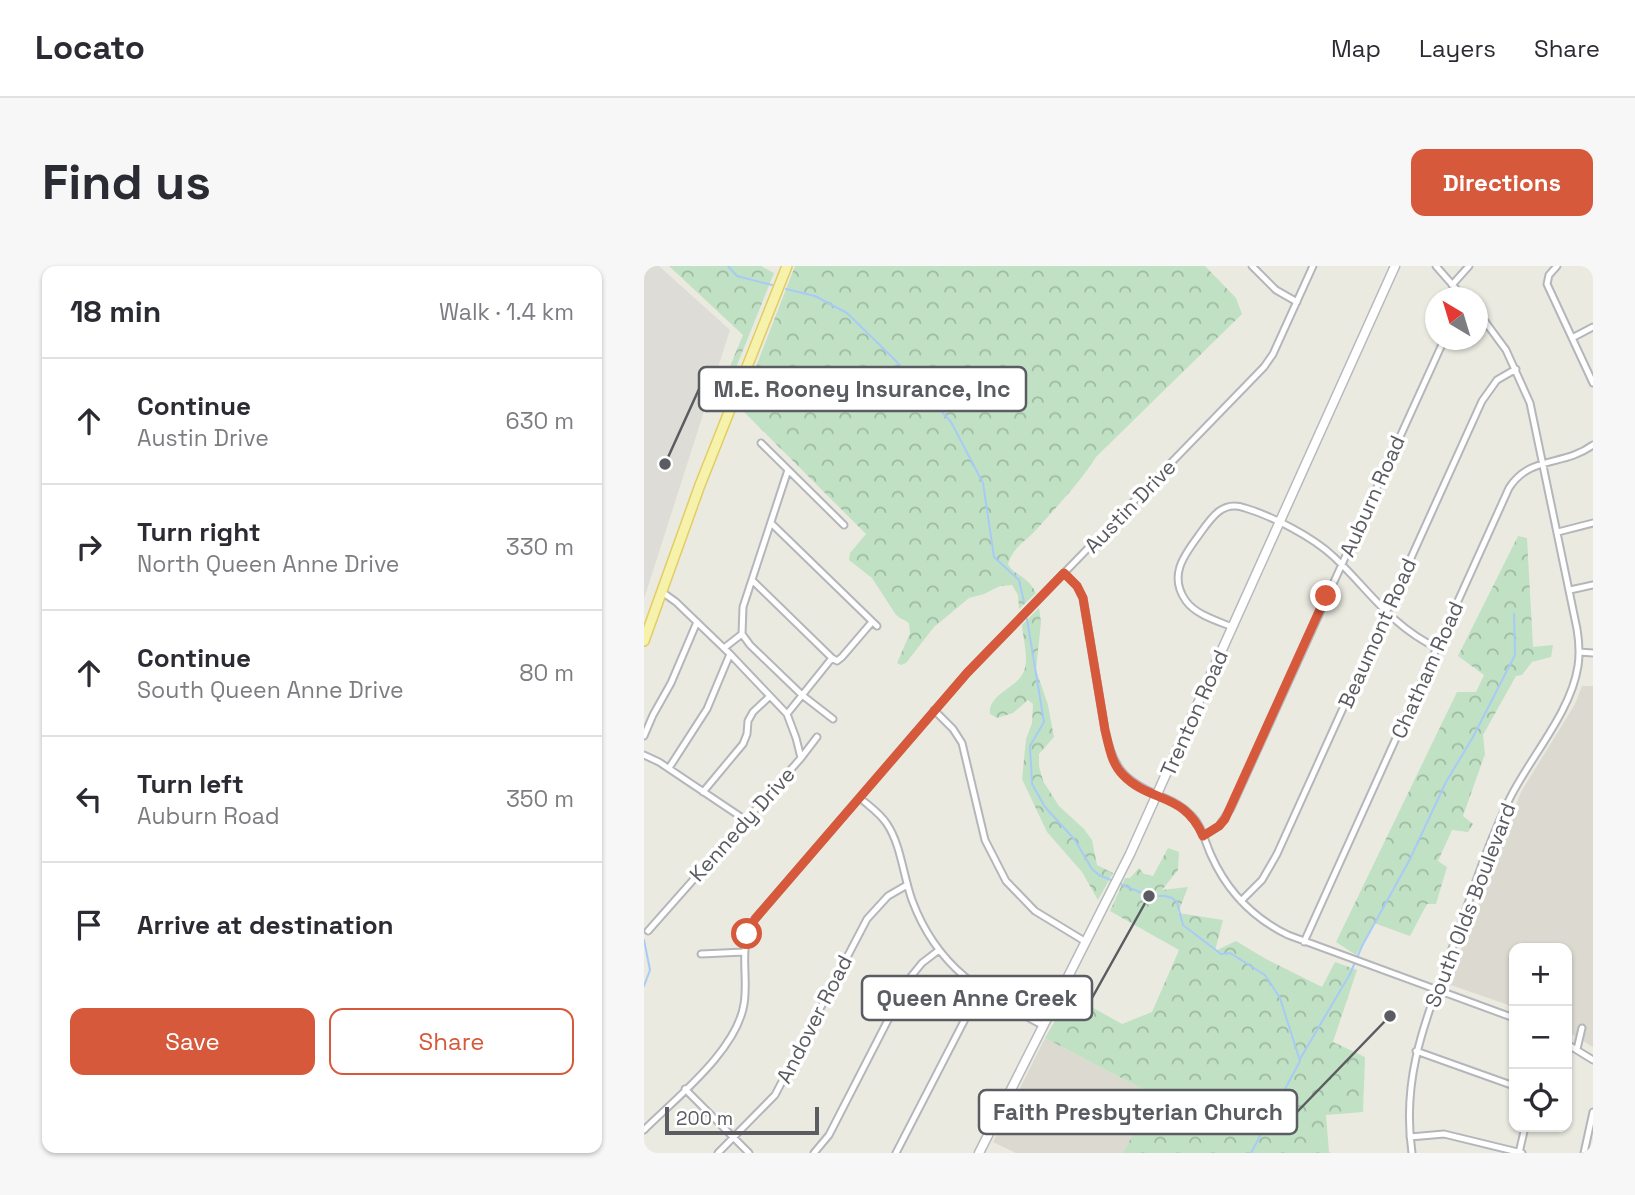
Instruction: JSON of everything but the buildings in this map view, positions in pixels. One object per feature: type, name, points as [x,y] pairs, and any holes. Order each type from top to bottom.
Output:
[{"type":"main road","points":[[644,640],[700,485],[787,266]]},
{"type":"main road","name":"Trenton Road","points":[[979,1153],[1119,878],[1395,266]]},
{"type":"street","points":[[1252,266],[1276,290],[1297,302]]},
{"type":"street","name":"Austin Drive","points":[[644,1130],[724,1049],[736,1029],[745,1000],[744,952],[747,934],[755,919],[967,673],[1264,368],[1313,266]]},
{"type":"street","points":[[1436,266],[1452,285],[1469,266]]},
{"type":"street","points":[[1557,266],[1549,275],[1547,284],[1593,383]]},
{"type":"street","name":"South Olds Boulevard","points":[[1412,1153],[1410,1079],[1416,1051],[1501,815],[1567,700],[1577,670],[1579,652],[1570,590],[1530,403],[1516,369],[1488,325]]},
{"type":"street","points":[[1572,338],[1593,327]]},
{"type":"street","name":"Auburn Road","points":[[1203,836],[1219,826],[1231,808],[1439,350]]},
{"type":"street","name":"Beaumont Road","points":[[1241,901],[1262,880],[1271,865],[1482,401],[1497,380],[1516,369]]},
{"type":"street","points":[[761,443],[844,525]]},
{"type":"street","name":"Chatham Road","points":[[1304,942],[1509,488],[1524,471],[1570,458],[1593,444]]},
{"type":"street","points":[[788,470],[743,607],[742,634],[802,695],[833,719]]},
{"type":"street","points":[[1232,628],[1200,612],[1186,600],[1178,583],[1178,570],[1183,556],[1213,515],[1226,507],[1244,507],[1316,541],[1386,612],[1411,634],[1437,648]]},
{"type":"street","points":[[752,580],[837,661],[875,624],[771,523]]},
{"type":"street","points":[[1558,531],[1593,523]]},
{"type":"street","points":[[1064,573],[1077,586],[1083,598],[1112,756],[1125,777],[1185,809],[1196,821],[1223,878],[1241,901],[1266,923],[1304,942],[1509,1016]]},
{"type":"street","points":[[1570,590],[1593,585]]},
{"type":"street","name":"Kennedy Drive","points":[[648,931],[744,819],[801,758],[787,714],[724,648],[672,598],[662,592]]},
{"type":"street","points":[[644,736],[671,683],[697,622]]},
{"type":"street","points":[[724,648],[742,634]]},
{"type":"street","points":[[1579,652],[1593,653]]},
{"type":"street","points":[[669,768],[707,709],[730,654]]},
{"type":"street","points":[[787,714],[832,658]]},
{"type":"street","points":[[703,792],[743,744],[748,721],[753,712],[769,697]]},
{"type":"street","points":[[934,710],[953,729],[962,743],[985,840],[1006,881],[1035,911],[1086,942]]},
{"type":"street","points":[[801,758],[817,737]]},
{"type":"street","points":[[644,755],[669,768],[744,819]]},
{"type":"street","points":[[860,798],[888,826],[924,928],[939,950],[958,972],[980,990],[1044,1026]]},
{"type":"street","name":"Andover Road","points":[[719,1153],[775,1095],[867,919],[881,901],[907,885]]},
{"type":"street","points":[[814,1153],[829,1135],[905,986],[922,963],[939,950]]},
{"type":"street","points":[[701,954],[744,952]]},
{"type":"street","points":[[896,1153],[980,990]]},
{"type":"street","points":[[1577,1049],[1582,1028]]},
{"type":"street","points":[[1572,1046],[1593,1060]]},
{"type":"street","points":[[1416,1051],[1509,1084]]},
{"type":"street","points":[[685,1089],[749,1153]]},
{"type":"street","points":[[1584,1153],[1593,1112]]},
{"type":"street","points":[[1410,1137],[1444,1134],[1520,1153],[1524,1132]]},
{"type":"shaded area","points":[[644,266],[659,266],[730,330],[644,599]]},
{"type":"shaded area","points":[[1582,686],[1593,686],[1593,1047],[1572,1034],[1572,943],[1509,943],[1509,1005],[1448,984],[1521,792],[1575,704]]},
{"type":"shaded area","points":[[1045,1038],[1154,1095],[1123,1153],[1016,1153],[993,1142]]},
{"type":"green space","points":[[669,266],[761,266],[774,273],[725,395],[721,388],[743,335]]},
{"type":"green space","points":[[795,266],[1205,266],[1236,298],[1242,314],[1096,457],[1068,495],[1013,553],[1008,564],[1036,593],[1019,609],[1018,595],[1012,585],[1000,586],[969,598],[934,627],[906,663],[901,665],[897,663],[910,633],[909,623],[896,615],[872,578],[849,560],[850,553],[866,534],[740,408]]},
{"type":"green space","points":[[1518,536],[1527,538],[1533,647],[1553,645],[1551,657],[1532,662],[1522,675],[1516,676],[1483,735],[1485,754],[1463,816],[1473,824],[1468,832],[1452,830],[1438,861],[1447,867],[1436,904],[1427,904],[1410,936],[1374,923],[1356,955],[1336,942],[1457,692],[1476,692],[1484,675],[1458,656]]},
{"type":"green space","points":[[1039,608],[1041,622],[1036,670],[1048,705],[1054,737],[1039,754],[1039,766],[1043,781],[1059,806],[1092,840],[1097,865],[1113,873],[1098,900],[1082,872],[1047,832],[1022,779],[1033,704],[1028,700],[1013,713],[997,718],[990,714],[993,701],[1024,671],[1026,654],[1022,625]]},
{"type":"green space","points":[[1168,848],[1179,852],[1178,870],[1162,890],[1188,887],[1178,913],[1223,920],[1215,951],[1236,941],[1322,987],[1335,962],[1357,970],[1333,1042],[1365,1057],[1363,1112],[1326,1115],[1331,1153],[1123,1153],[1154,1095],[1045,1038],[1070,995],[1122,1024],[1152,1012],[1179,950],[1110,911],[1125,878],[1130,878],[1139,868],[1144,874],[1153,876]]},
{"type":"waterway","points":[[728,266],[737,276],[772,285]]},
{"type":"waterway","points":[[786,289],[815,296],[847,313],[895,360],[951,422],[983,483],[994,557],[1019,580],[1024,602]]},
{"type":"waterway","points":[[1300,1059],[1350,974],[1362,946],[1409,861],[1446,782],[1473,737],[1515,655],[1514,614]]},
{"type":"waterway","points":[[1027,619],[1044,722],[1030,746],[1032,784],[1045,807],[1075,840],[1092,869],[1113,881]]},
{"type":"waterway","points":[[1118,883],[1149,896],[1172,898],[1177,902],[1183,925],[1221,954],[1230,953],[1265,975],[1280,998],[1300,1061],[1251,1153]]},
{"type":"waterway","points":[[644,940],[650,970],[644,986]]},
{"type":"place","name":"M.E. Rooney Insurance, Inc","points":[[665,464]]},
{"type":"place","name":"Queen Anne Creek","points":[[1149,896]]},
{"type":"place","name":"Faith Presbyterian Church","points":[[1390,1016]]},
{"type":"route","points":[[747,934],[755,919],[967,673],[1064,573],[1074,581],[1083,598],[1105,730],[1109,749],[1117,766],[1134,784],[1185,809],[1196,821],[1203,836],[1219,826],[1231,808],[1326,596]]}]
